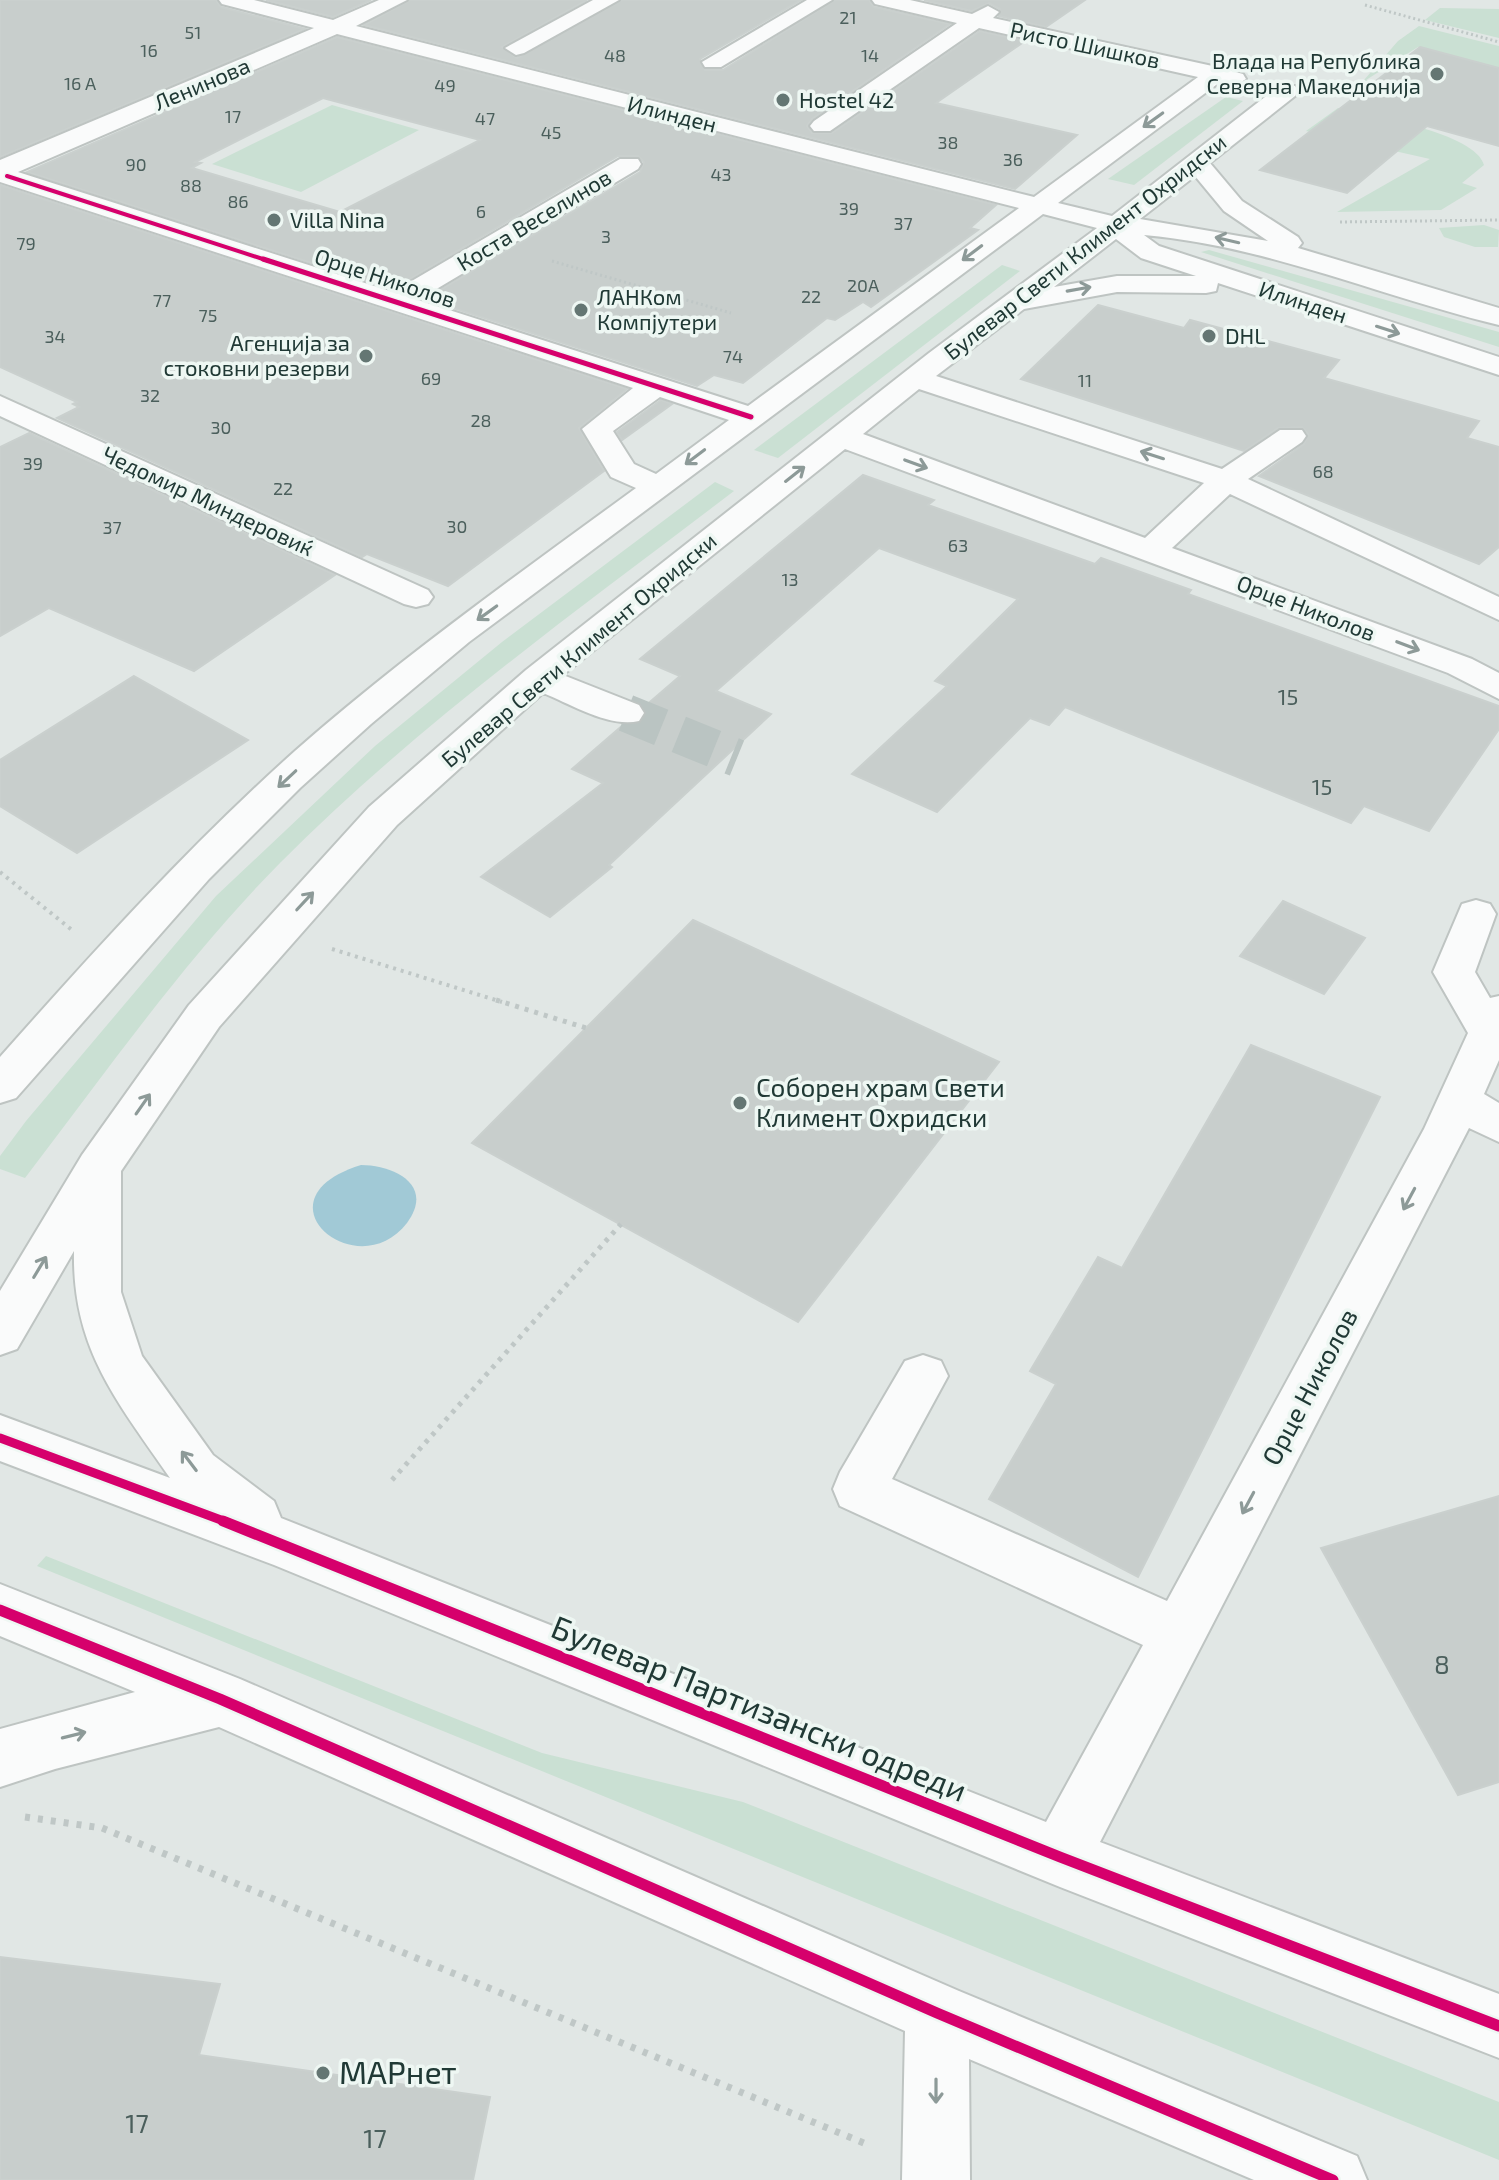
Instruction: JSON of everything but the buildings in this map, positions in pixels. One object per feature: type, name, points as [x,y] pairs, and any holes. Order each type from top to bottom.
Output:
[{"type":"street","name":"Илинден","points":[[229,0],[1034,206],[1115,225],[1179,229],[1330,265],[1499,317]]},
{"type":"street","name":"Ленинова","points":[[3,172],[397,0]]},
{"type":"street","points":[[516,48],[609,0]]},
{"type":"street","points":[[713,62],[822,0]]},
{"type":"street","name":"Ристо Шишков","points":[[882,0],[1287,91]]},
{"type":"street","points":[[822,126],[1007,0]]},
{"type":"street","points":[[0,1086],[174,891],[345,726],[457,635],[1034,206],[1217,74]]},
{"type":"street","name":"Булевар Свети Климент Охридски","points":[[0,1334],[98,1168],[204,1016],[280,927],[383,816],[538,678],[1287,91]]},
{"type":"street","points":[[1196,162],[1233,206],[1284,241],[1330,265]]},
{"type":"street","name":"Коста Веселинов","points":[[397,301],[629,164]]},
{"type":"street","name":"Орце Николов","points":[[3,172],[751,417]]},
{"type":"street","name":"Илинден","points":[[1115,225],[1150,252],[1499,366]]},
{"type":"street","points":[[1004,310],[1063,292],[1130,283],[1200,284],[1287,298]]},
{"type":"street","name":"Орце Николов","points":[[916,379],[1226,480],[1485,636],[1499,688]]},
{"type":"street","points":[[657,385],[597,429],[622,470],[657,486]]},
{"type":"street","name":"Чедомир Миндеровиќ","points":[[0,405],[416,597]]},
{"type":"street","points":[[1151,550],[1226,480],[1291,436]]},
{"type":"street","name":"Орце Николов","points":[[842,437],[1151,550],[1485,636]]},
{"type":"street","points":[[538,678],[626,713]]},
{"type":"street","points":[[1476,914],[1454,972],[1494,1023]]},
{"type":"street","name":"Орце Николов","points":[[1060,1857],[1460,1100],[1494,1023]]},
{"type":"street","points":[[1460,1100],[1499,1125]]},
{"type":"street","points":[[98,1168],[97,1292],[120,1365],[195,1471],[292,1547]]},
{"type":"street","points":[[923,1376],[859,1489],[1179,1634]]},
{"type":"street","name":"Булевар Партизански одреди","points":[[0,1438],[292,1547],[1060,1857],[1499,2026]]},
{"type":"street","points":[[0,1610],[220,1699],[937,2013],[1333,2180]]},
{"type":"street","points":[[0,1758],[55,1740],[220,1699]]},
{"type":"street","points":[[936,2177],[937,2013]]},
{"type":"path","points":[[1365,5],[1499,42]]},
{"type":"path","points":[[1335,222],[1499,220]]},
{"type":"path","points":[[494,244],[731,313]]},
{"type":"path","points":[[0,872],[75,933]]},
{"type":"path","points":[[323,947],[586,1028]]},
{"type":"path","points":[[392,1480],[621,1224]]},
{"type":"path","points":[[10,1819],[21,1817],[102,1828],[936,2177]]},
{"type":"green space","points":[[1440,8],[1499,9],[1499,38],[1425,20]]},
{"type":"green space","points":[[1419,26],[1499,46],[1499,68],[1418,47],[1366,80],[1473,109],[1469,125],[1351,95],[1398,41]]},
{"type":"green space","points":[[1226,97],[1243,101],[1134,185],[1108,179]]},
{"type":"green space","points":[[332,105],[419,130],[301,192],[212,164]]},
{"type":"green space","points":[[1338,108],[1420,127],[1462,144],[1477,154],[1484,165],[1462,183],[1477,188],[1441,210],[1337,212],[1430,159],[1306,131]]},
{"type":"green space","points":[[1484,225],[1499,230],[1498,247],[1475,247],[1444,237],[1439,228]]},
{"type":"green space","points":[[1209,250],[1499,332],[1499,347],[1201,252]]},
{"type":"green space","points":[[1002,265],[1020,271],[778,458],[754,450]]},
{"type":"green space","points":[[715,482],[734,491],[500,670],[333,812],[280,863],[212,938],[148,1016],[25,1178],[0,1169],[0,1156],[26,1121],[216,896],[375,746],[502,642]]},
{"type":"green space","points":[[46,1556],[542,1753],[743,1802],[1499,2102],[1499,2160],[37,1566]]},
{"type":"water","points":[[361,1165],[397,1173],[407,1180],[416,1198],[407,1223],[386,1241],[363,1246],[341,1242],[324,1231],[314,1215],[315,1198],[329,1180]]},
{"type":"tunnel","points":[[626,713],[737,758]]},
{"type":"cycle path","points":[[7,176],[751,417]]},
{"type":"cycle path","points":[[0,1438],[292,1547],[1060,1857],[1499,2026]]},
{"type":"cycle path","points":[[0,1610],[220,1699],[937,2013],[1333,2180]]},
{"type":"place","name":"Влада на Република Северна Македонија","points":[[1437,74]]},
{"type":"place","name":"Hostel 42","points":[[783,100]]},
{"type":"place","name":"Villa Nina","points":[[274,220]]},
{"type":"place","name":"ЛАНКом Компјутери","points":[[581,310]]},
{"type":"place","name":"DHL","points":[[1209,336]]},
{"type":"place","name":"Агенција за стоковни резерви","points":[[366,356]]},
{"type":"place","name":"Соборен храм Свети Климент Охридски","points":[[740,1103]]},
{"type":"place","name":"МАРнет","points":[[323,2073]]}]
